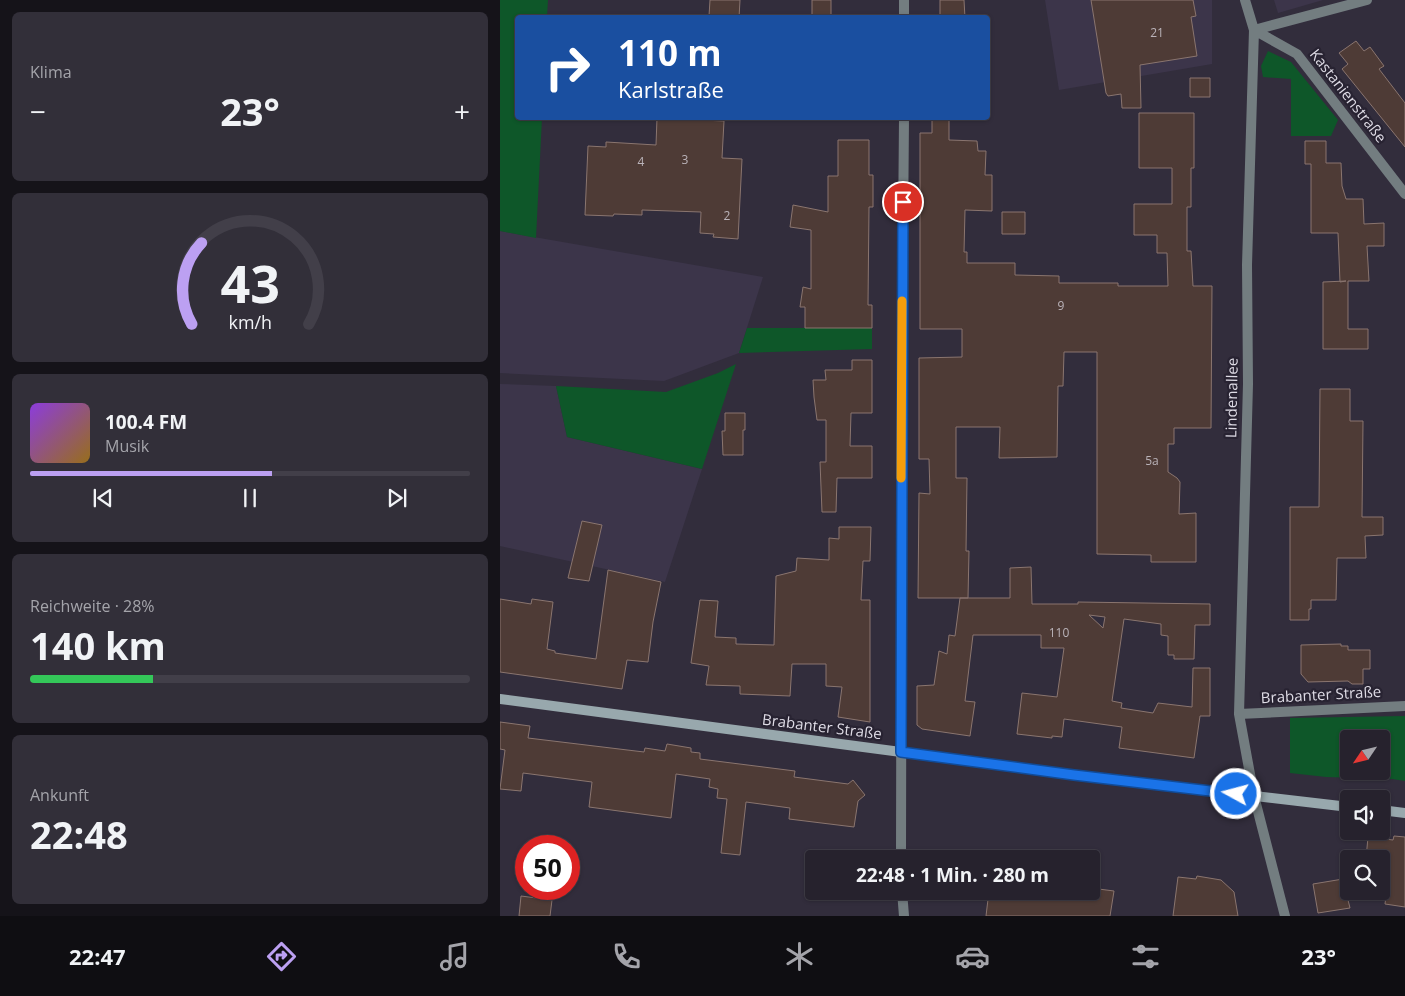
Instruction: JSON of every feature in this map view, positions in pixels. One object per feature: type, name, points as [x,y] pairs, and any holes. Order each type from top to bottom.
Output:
[{"type":"main road","name":"Brabanter Straße","points":[[500,698],[1074,775],[1340,805]]},
{"type":"main road","points":[[1390,811],[1405,813]]},
{"type":"street","points":[[904,0],[904,15]]},
{"type":"street","name":"Lindenallee","points":[[1245,0],[1254,30],[1247,265],[1248,384],[1239,714],[1254,796],[1284,916]]},
{"type":"street","points":[[1254,30],[1367,0]]},
{"type":"street","name":"Kastanienstraße","points":[[1254,30],[1298,54],[1405,194]]},
{"type":"street","points":[[901,850],[904,120]]},
{"type":"street","name":"Brabanter Straße","points":[[1239,714],[1405,706]]},
{"type":"street","points":[[903,900],[904,916]]},
{"type":"shaded area","points":[[1045,0],[1212,0],[1212,64],[1059,90]]},
{"type":"shaded area","points":[[1274,0],[1323,0],[1278,13]]},
{"type":"shaded area","points":[[500,231],[763,277],[739,353],[664,381],[500,373]]},
{"type":"shaded area","points":[[500,384],[556,386],[567,437],[702,469],[665,582],[500,546]]},
{"type":"green space","points":[[500,0],[548,0],[547,15],[515,15],[515,120],[542,120],[536,238],[500,231]]},
{"type":"green space","points":[[1268,51],[1291,62],[1338,120],[1331,136],[1291,136],[1291,79],[1263,77],[1261,66]]},
{"type":"green space","points":[[747,328],[872,328],[872,349],[739,353]]},
{"type":"green space","points":[[736,364],[702,469],[567,437],[556,386],[666,392],[718,373]]},
{"type":"green space","points":[[1405,716],[1405,781],[1390,779],[1390,730],[1340,730],[1340,777],[1290,773],[1290,718]]},
{"type":"building","points":[[710,0],[740,0],[739,15],[709,15]]},
{"type":"building","points":[[812,0],[831,0],[831,15],[812,15]]},
{"type":"building","points":[[940,0],[964,0],[965,15],[940,15]]},
{"type":"building","points":[[1091,0],[1193,0],[1196,16],[1191,17],[1197,56],[1140,65],[1141,108],[1122,108],[1121,94],[1108,96],[1106,93]]},
{"type":"building","points":[[1356,41],[1364,51],[1370,47],[1384,66],[1379,69],[1405,103],[1405,147],[1342,69],[1348,64],[1339,53]]},
{"type":"building","points":[[1190,78],[1210,78],[1210,97],[1190,97]]},
{"type":"building","points":[[1139,113],[1194,113],[1194,168],[1191,168],[1191,207],[1187,207],[1187,251],[1191,251],[1193,286],[1212,286],[1211,428],[1174,428],[1174,444],[1168,444],[1168,472],[1180,482],[1179,514],[1196,513],[1196,562],[1151,562],[1151,555],[1097,554],[1097,352],[1064,352],[1063,386],[1058,386],[1057,457],[999,458],[1000,427],[956,427],[956,478],[967,478],[966,551],[969,551],[968,598],[918,598],[919,493],[930,494],[929,459],[919,459],[919,358],[962,357],[962,329],[920,329],[920,133],[932,133],[932,120],[949,120],[949,140],[977,141],[978,151],[986,151],[985,175],[992,175],[992,211],[965,210],[964,252],[967,252],[967,263],[1015,263],[1015,275],[1059,276],[1059,283],[1118,283],[1118,286],[1168,286],[1167,253],[1157,253],[1157,235],[1134,235],[1134,204],[1172,204],[1172,168],[1139,168]]},
{"type":"building","points":[[657,120],[724,121],[722,158],[742,159],[738,239],[713,237],[714,234],[700,233],[701,212],[642,210],[642,215],[585,215],[588,146],[606,147],[606,142],[656,145]]},
{"type":"building","points":[[838,140],[869,140],[869,175],[873,175],[873,207],[869,207],[868,305],[872,305],[872,328],[805,328],[805,307],[800,307],[803,287],[811,289],[811,230],[790,227],[793,205],[828,212],[828,176],[838,176]]},
{"type":"building","points":[[1305,141],[1326,141],[1326,163],[1341,163],[1342,186],[1346,199],[1363,199],[1364,224],[1384,223],[1384,246],[1367,246],[1369,281],[1348,281],[1348,329],[1368,329],[1368,349],[1323,349],[1323,282],[1340,281],[1338,233],[1311,233],[1311,164],[1305,164]]},
{"type":"building","points":[[1002,212],[1025,212],[1025,234],[1002,234]]},
{"type":"building","points":[[852,360],[872,360],[872,413],[851,413],[850,446],[872,446],[872,478],[837,478],[836,512],[822,512],[820,462],[826,462],[826,420],[817,420],[813,380],[826,380],[825,370],[852,370]]},
{"type":"building","points":[[1320,389],[1350,389],[1350,421],[1363,421],[1362,517],[1383,517],[1383,535],[1365,536],[1366,558],[1337,558],[1336,600],[1311,600],[1309,620],[1290,620],[1290,507],[1319,507]]},
{"type":"building","points":[[725,413],[745,413],[743,455],[723,455],[722,431],[725,431]]},
{"type":"building","points":[[582,521],[602,525],[589,581],[568,578]]},
{"type":"building","points":[[839,527],[871,527],[870,561],[863,561],[861,600],[870,600],[870,722],[838,717],[842,687],[826,686],[826,664],[792,664],[790,696],[740,694],[740,686],[706,685],[709,666],[691,663],[700,600],[718,601],[715,637],[736,638],[736,644],[774,645],[776,576],[796,571],[797,558],[829,560],[829,538],[839,539]]},
{"type":"building","points":[[1031,567],[1032,604],[1078,604],[1078,602],[1210,604],[1210,625],[1195,625],[1194,659],[1174,659],[1174,655],[1168,655],[1168,636],[1161,635],[1161,624],[1124,619],[1112,701],[1122,703],[1121,708],[1153,713],[1158,703],[1192,707],[1193,668],[1210,668],[1210,716],[1200,716],[1194,758],[1119,748],[1122,727],[1064,719],[1062,737],[1052,736],[1052,738],[1017,734],[1022,693],[1057,697],[1064,648],[1041,648],[1041,635],[973,635],[965,701],[975,702],[970,736],[922,729],[917,725],[917,686],[934,685],[939,651],[947,654],[949,635],[955,636],[960,598],[1010,598],[1010,568]],"holes":[[[1089,615],[1105,617],[1103,628]]]},
{"type":"building","points":[[608,570],[661,582],[648,662],[627,660],[622,689],[500,672],[500,599],[531,604],[532,599],[553,602],[547,649],[555,651],[555,653],[596,659]]},
{"type":"building","points":[[1341,644],[1341,646],[1348,646],[1348,650],[1370,650],[1370,669],[1363,669],[1363,684],[1352,684],[1348,681],[1308,682],[1301,674],[1301,645]]},
{"type":"building","points":[[500,722],[530,726],[528,738],[644,752],[645,748],[665,751],[667,744],[691,748],[691,752],[700,753],[700,759],[795,771],[794,777],[848,784],[853,780],[865,795],[858,801],[854,827],[789,819],[790,808],[746,802],[740,855],[721,853],[727,799],[717,798],[718,789],[709,787],[710,779],[676,774],[671,818],[589,807],[592,782],[523,773],[521,791],[500,789],[505,750],[500,749]]},
{"type":"building","points":[[1394,836],[1405,837],[1405,907],[1385,904],[1386,900],[1390,900],[1390,850],[1367,850],[1368,840],[1393,840]]},
{"type":"building","points":[[1197,876],[1221,880],[1234,892],[1238,916],[1173,916],[1178,877],[1196,879]]},
{"type":"building","points":[[1340,880],[1340,900],[1348,900],[1350,908],[1318,913],[1313,884]]},
{"type":"building","points":[[1100,889],[1114,891],[1110,916],[986,916],[988,900],[1100,900]]},
{"type":"building","points":[[521,900],[552,900],[550,916],[519,916]]},
{"type":"slow traffic","points":[[901,478],[902,301]]},
{"type":"route","points":[[903,202],[901,752],[1236,794]]}]
